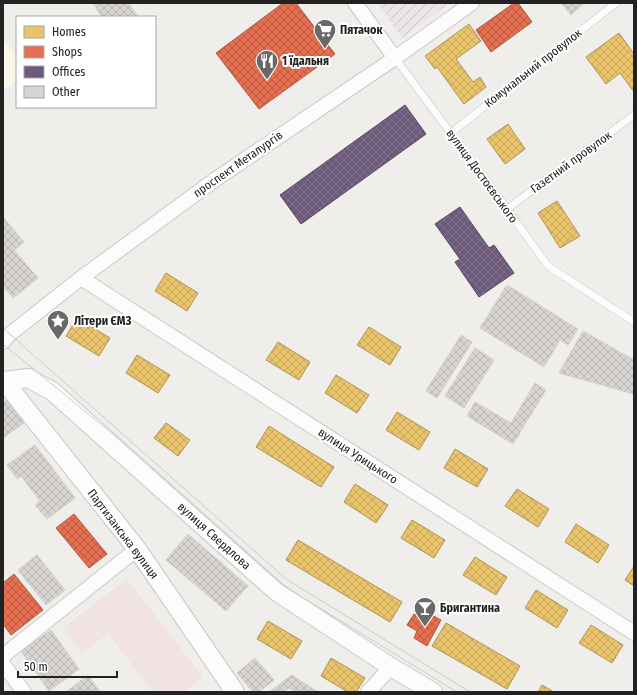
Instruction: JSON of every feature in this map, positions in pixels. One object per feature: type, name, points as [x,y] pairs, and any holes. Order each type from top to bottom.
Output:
[{"type":"street","name":"вулиця Достоєвського","points":[[355,3],[395,58]]},
{"type":"street","name":"проспект Металургів","points":[[7,338],[81,278],[216,179],[395,58],[472,3]]},
{"type":"street","name":"вулиця Урицького","points":[[81,278],[634,633]]},
{"type":"street","name":"вулиця Свердлова","points":[[3,381],[28,378],[52,391],[277,592],[391,667],[433,692]]},
{"type":"street","name":"Партизанська вулиця","points":[[3,381],[137,549],[235,692]]},
{"type":"street","points":[[3,656],[137,549]]},
{"type":"street","points":[[3,664],[24,692]]},
{"type":"street","points":[[368,692],[391,667]]},
{"type":"lane","name":"Комунальний провулок","points":[[451,133],[616,3]]},
{"type":"lane","name":"вулиця Достоєвського","points":[[395,58],[548,266],[634,322]]},
{"type":"lane","name":"Газетний провулок","points":[[507,209],[634,115]]},
{"type":"shaded area","points":[[377,3],[450,3],[402,38]]},
{"type":"shaded area","points":[[3,38],[16,56],[16,82],[3,91]]},
{"type":"shaded area","points":[[127,579],[203,677],[184,692],[153,692],[108,634],[82,653],[63,628]]},
{"type":"building: Homes","points":[[469,24],[481,41],[456,59],[473,82],[480,77],[486,87],[464,104],[437,67],[435,69],[425,56]]},
{"type":"building: Homes","points":[[619,33],[634,54],[634,92],[620,73],[606,84],[586,57]]},
{"type":"building: Homes","points":[[508,124],[525,149],[505,164],[487,139]]},
{"type":"building: Homes","points":[[557,201],[580,236],[560,248],[538,213]]},
{"type":"building: Homes","points":[[166,273],[198,293],[187,311],[155,291]]},
{"type":"building: Homes","points":[[77,318],[110,338],[99,356],[66,336]]},
{"type":"building: Homes","points":[[369,327],[401,347],[390,365],[357,345]]},
{"type":"building: Homes","points":[[278,342],[310,362],[299,380],[266,360]]},
{"type":"building: Homes","points":[[137,355],[170,375],[158,393],[126,373]]},
{"type":"building: Homes","points":[[336,375],[369,395],[357,413],[325,393]]},
{"type":"building: Homes","points":[[397,412],[430,432],[419,450],[386,430]]},
{"type":"building: Homes","points":[[166,423],[190,440],[178,456],[154,438]]},
{"type":"building: Homes","points":[[269,426],[334,467],[321,487],[256,447]]},
{"type":"building: Homes","points":[[455,449],[488,469],[477,487],[444,468]]},
{"type":"building: Homes","points":[[355,484],[388,505],[376,523],[344,502]]},
{"type":"building: Homes","points":[[517,489],[549,509],[538,527],[505,506]]},
{"type":"building: Homes","points":[[412,520],[445,540],[434,558],[401,538]]},
{"type":"building: Homes","points":[[576,524],[609,545],[598,563],[565,542]]},
{"type":"building: Homes","points":[[298,540],[402,602],[390,622],[286,560]]},
{"type":"building: Homes","points":[[475,557],[507,577],[496,595],[463,575]]},
{"type":"building: Homes","points":[[634,566],[634,586],[625,580]]},
{"type":"building: Homes","points":[[536,590],[568,610],[557,628],[525,608]]},
{"type":"building: Homes","points":[[268,621],[302,641],[291,659],[257,639]]},
{"type":"building: Homes","points":[[446,623],[520,666],[507,689],[432,646]]},
{"type":"building: Homes","points":[[591,625],[623,645],[612,663],[579,643]]},
{"type":"building: Homes","points":[[331,658],[365,678],[356,692],[348,692],[321,676]]},
{"type":"building: Homes","points":[[542,685],[554,692],[538,692]]},
{"type":"building: Shops","name":"1 їдальня","points":[[283,3],[296,3],[335,54],[259,109],[216,53]]},
{"type":"building: Shops","points":[[514,3],[518,3],[532,22],[491,52],[476,30]]},
{"type":"building: Shops","points":[[74,514],[107,554],[89,568],[56,528]]},
{"type":"building: Shops","points":[[14,574],[43,610],[11,635],[3,624],[3,583]]},
{"type":"building: Shops","name":"Бригантина","points":[[428,613],[441,620],[427,646],[414,638],[417,631],[407,625],[414,614],[424,619]]},
{"type":"building: Offices","points":[[405,105],[426,134],[301,224],[280,195]]},
{"type":"building: Offices","points":[[460,207],[489,248],[494,245],[514,273],[479,297],[455,262],[460,259],[435,224]]},
{"type":"building: Other","points":[[93,3],[129,3],[137,16],[101,16]]},
{"type":"building: Other","points":[[561,3],[584,3],[571,15]]},
{"type":"building: Other","points":[[3,217],[24,242],[14,250],[38,278],[13,298],[3,286]]},
{"type":"building: Other","points":[[507,285],[578,329],[568,345],[560,340],[544,367],[480,328]]},
{"type":"building: Other","points":[[583,331],[634,360],[634,394],[559,373]]},
{"type":"building: Other","points":[[461,335],[472,342],[437,398],[426,391]]},
{"type":"building: Other","points":[[475,348],[494,360],[464,408],[445,396]]},
{"type":"building: Other","points":[[535,383],[546,390],[513,444],[467,416],[475,402],[511,423]]},
{"type":"building: Other","points":[[7,400],[24,423],[3,438],[3,403]]},
{"type":"building: Other","points":[[35,445],[75,498],[47,519],[35,505],[40,501],[21,476],[17,479],[7,465]]},
{"type":"building: Other","points":[[188,534],[248,586],[226,611],[166,560]]},
{"type":"building: Other","points":[[37,555],[65,590],[46,605],[18,570]]},
{"type":"building: Other","points":[[51,630],[79,669],[49,691],[21,651]]},
{"type":"building: Other","points":[[255,658],[274,680],[259,692],[253,692],[237,673]]},
{"type":"building: Other","points":[[88,675],[100,692],[66,692]]},
{"type":"building: Other","points":[[292,675],[318,692],[295,692],[289,688],[283,692],[269,692]]},
{"type":"tram line","points":[[3,328],[286,579],[470,692]]},
{"type":"tram line","points":[[3,344],[115,436],[282,585],[457,692]]},
{"type":"place","name":"Пятачок","points":[[325,50]]},
{"type":"place","name":"1 їдальня","points":[[267,80]]},
{"type":"place","name":"Літери ЄМЗ","points":[[58,340]]},
{"type":"place","name":"Бригантина","points":[[425,628]]}]
